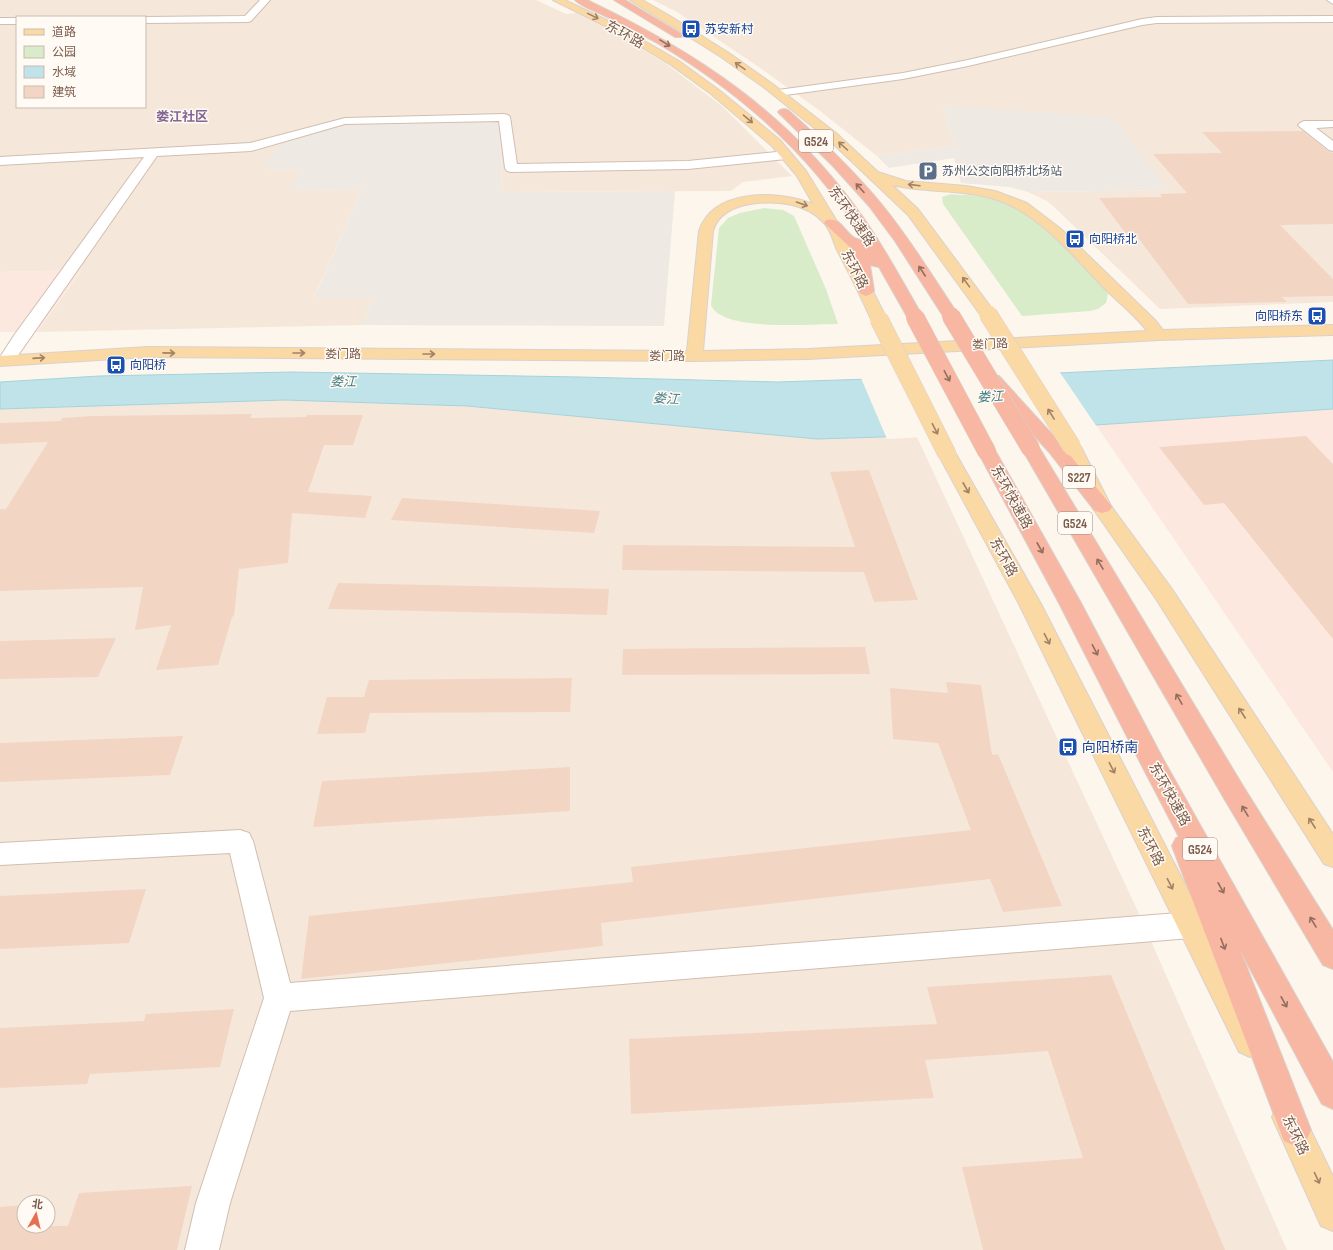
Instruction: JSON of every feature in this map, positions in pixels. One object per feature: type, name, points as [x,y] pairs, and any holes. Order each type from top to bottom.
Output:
[{"type":"highway","name":"东环快速路","points":[[580,0],[627,22],[662,42],[716,76],[751,102],[795,142],[830,183],[856,218],[915,317],[1070,603],[1153,764],[1333,1093]]},
{"type":"highway","name":"东环快速路","points":[[619,0],[654,20],[736,74],[800,126],[829,154],[869,197],[904,245],[951,316],[1230,786],[1333,956]]},
{"type":"highway","points":[[716,76],[716,92],[751,102]]},
{"type":"highway","points":[[856,218],[866,291]]},
{"type":"highway","points":[[831,223],[891,276]]},
{"type":"highway","points":[[981,367],[1063,447]]},
{"type":"highway","name":"S227","points":[[1063,447],[1102,507]]},
{"type":"highway","points":[[1153,764],[1294,1130]]},
{"type":"main road","name":"东环路","points":[[558,0],[616,28],[676,63],[716,92],[776,143],[802,174],[831,223],[947,454],[1030,604],[1294,1130],[1333,1214]]},
{"type":"main road","points":[[635,0],[667,18],[725,55],[778,93],[832,136],[872,172],[918,204],[988,314],[1063,447]]},
{"type":"main road","points":[[872,172],[898,183],[967,190],[1017,203],[1033,212],[1047,223],[1154,330]]},
{"type":"main road","points":[[695,350],[706,231],[709,221],[719,211],[731,206],[756,199],[788,194],[797,190],[802,183],[802,174]]},
{"type":"main road","points":[[918,204],[942,192],[967,190]]},
{"type":"main road","points":[[768,198],[788,200],[802,204],[817,211],[831,223]]},
{"type":"main road","name":"娄门路","points":[[5,355],[148,352],[695,350],[831,353],[1333,318]]},
{"type":"main road","name":"娄门路","points":[[1154,330],[1333,330]]},
{"type":"main road","points":[[1102,507],[1164,594],[1198,645],[1333,856]]},
{"type":"street","points":[[146,20],[248,19],[265,0]]},
{"type":"street","points":[[778,93],[903,76],[968,63],[1142,22],[1157,20],[1333,19]]},
{"type":"street","points":[[0,21],[16,21]]},
{"type":"street","points":[[0,161],[152,154],[251,147],[345,121],[504,117],[511,168],[688,165],[786,155]]},
{"type":"street","points":[[1333,124],[1304,125],[1333,147]]},
{"type":"street","points":[[5,355],[152,154]]},
{"type":"street","points":[[0,854],[240,840],[279,998],[213,1203],[202,1250]]},
{"type":"street","points":[[279,998],[1191,925]]},
{"type":"shaded area","points":[[0,0],[536,0],[566,14],[576,13],[608,29],[665,63],[722,106],[792,176],[743,182],[731,191],[502,192],[500,119],[265,169],[302,170],[290,190],[362,189],[314,297],[374,298],[362,325],[37,332],[82,270],[0,272]]},
{"type":"shaded area","name":"苏安新村","points":[[653,0],[1333,0],[1333,302],[1160,309],[1052,205],[1028,192],[1168,190],[943,106],[955,146],[877,156],[820,111],[763,70],[677,12]]},
{"type":"shaded area","points":[[943,106],[1113,117],[1168,190],[1028,192],[1009,187],[961,183],[954,158],[889,168],[877,156],[955,146]]},
{"type":"shaded area","points":[[500,119],[502,192],[675,191],[664,326],[362,325],[374,298],[314,298],[362,189],[289,190],[301,170],[264,169],[279,143],[349,122]]},
{"type":"shaded area","points":[[82,270],[37,332],[0,332],[0,272]]},
{"type":"shaded area","points":[[285,400],[467,406],[817,439],[916,435],[1140,916],[1287,1250],[0,1250],[0,409]]},
{"type":"shaded area","points":[[1333,409],[1333,772],[1096,425]]},
{"type":"green space","points":[[951,194],[986,197],[1000,200],[1018,208],[1031,217],[1056,238],[1101,284],[1108,294],[1106,303],[1098,309],[1090,311],[1022,316],[943,204],[942,197]]},
{"type":"green space","points":[[764,208],[783,210],[794,216],[826,289],[838,324],[768,325],[749,323],[718,314],[711,305],[719,228],[728,218],[740,213]]},
{"type":"water","name":"娄江","points":[[1333,360],[1333,409],[1096,425],[880,437],[817,439],[467,406],[285,400],[0,409],[0,382],[99,376],[292,372],[777,382],[1058,373]]},
{"type":"pier","points":[[1059,371],[1097,427],[887,439],[861,378]]},
{"type":"building","points":[[1303,131],[1328,151],[1333,153],[1333,224],[1280,225],[1333,279],[1333,296],[1282,297],[1287,302],[1188,304],[1136,235],[1127,235],[1099,198],[1162,197],[1160,194],[1187,193],[1153,154],[1222,153],[1202,132]]},
{"type":"building","points":[[252,414],[250,418],[306,417],[307,415],[363,415],[353,445],[324,445],[308,492],[372,496],[365,518],[292,513],[288,563],[239,569],[234,616],[232,617],[218,665],[156,670],[171,625],[135,630],[143,587],[0,591],[0,509],[6,509],[48,442],[0,444],[0,423],[61,421],[62,418],[93,416]]},
{"type":"building","points":[[1306,436],[1333,464],[1333,639],[1224,503],[1204,505],[1159,447]]},
{"type":"building","points":[[869,470],[918,600],[874,602],[864,572],[622,570],[623,545],[855,547],[830,472]]},
{"type":"building","points":[[402,498],[600,511],[594,533],[391,520]]},
{"type":"building","points":[[338,583],[609,589],[607,615],[328,609]]},
{"type":"building","points":[[116,638],[98,677],[0,679],[0,641]]},
{"type":"building","points":[[865,647],[870,674],[622,675],[623,649]]},
{"type":"building","points":[[572,678],[570,712],[370,713],[365,733],[317,734],[327,697],[364,697],[369,680]]},
{"type":"building","points":[[946,682],[981,685],[992,755],[998,754],[1062,906],[1003,912],[990,879],[601,923],[603,946],[301,979],[309,916],[633,882],[631,867],[971,830],[938,743],[893,739],[890,688],[948,693]]},
{"type":"building","points":[[183,736],[170,775],[0,782],[0,743]]},
{"type":"building","points":[[570,767],[570,811],[313,827],[322,781]]},
{"type":"building","points":[[146,889],[129,943],[0,949],[0,896]]},
{"type":"building","points":[[1111,975],[1225,1250],[983,1250],[962,1167],[1083,1158],[1048,1051],[925,1060],[934,1098],[631,1114],[629,1039],[937,1024],[927,987]]},
{"type":"building","points":[[234,1009],[220,1067],[90,1074],[87,1084],[0,1088],[0,1028],[144,1021],[146,1014]]},
{"type":"building","points":[[192,1186],[177,1250],[0,1250],[0,1207],[16,1206],[16,1234],[56,1234],[56,1226],[68,1226],[79,1193]]},
{"type":"place","name":"苏安新村","points":[[691,29]]},
{"type":"place","name":"苏州公交向阳桥北场站","points":[[928,171]]},
{"type":"place","name":"向阳桥北","points":[[1075,239]]},
{"type":"place","name":"向阳桥东","points":[[1317,316]]},
{"type":"place","name":"向阳桥","points":[[116,365]]},
{"type":"place","name":"向阳桥南","points":[[1068,747]]},
{"type":"district","name":"娄江社区","points":[[182,116]]}]
